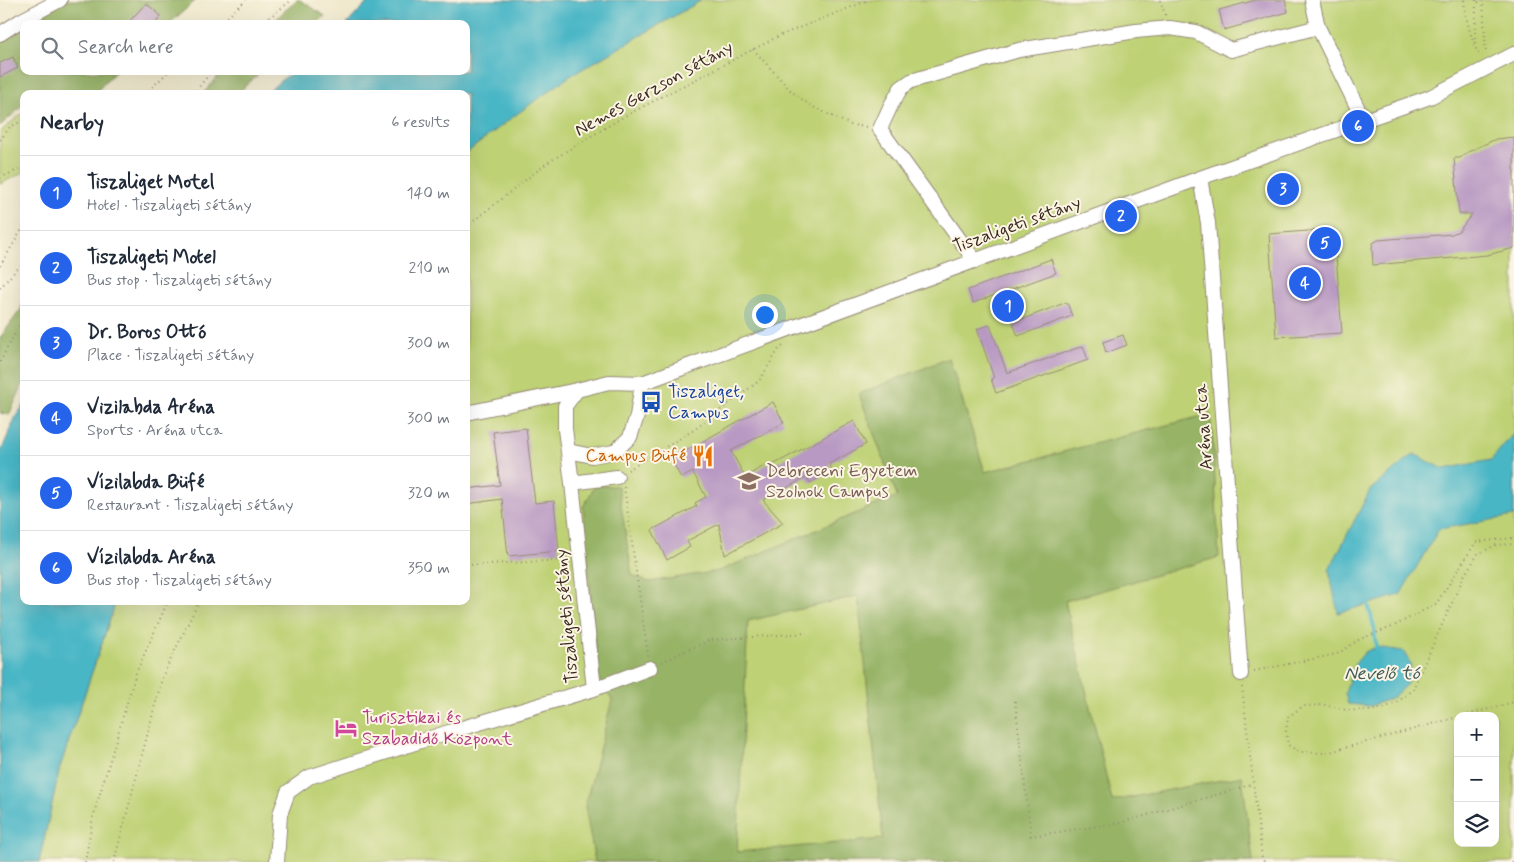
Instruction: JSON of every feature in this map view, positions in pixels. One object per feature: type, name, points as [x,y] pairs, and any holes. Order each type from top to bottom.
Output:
[{"type":"street","points":[[22,20],[60,0]]},
{"type":"street","points":[[1312,0],[1318,27],[1364,120]]},
{"type":"street","points":[[0,34],[20,21]]},
{"type":"street","points":[[975,261],[880,129],[901,88],[911,81],[1019,50],[1127,33],[1170,28],[1196,32],[1231,50],[1318,27]]},
{"type":"street","name":"Tiszaligeti sétány","points":[[470,412],[609,382],[642,383],[1200,178],[1430,97],[1514,54]]},
{"type":"street","name":"Aréna utca","points":[[1200,178],[1208,223],[1241,674]]},
{"type":"street","points":[[568,451],[592,456],[614,452],[630,437],[637,416],[642,383]]},
{"type":"street","name":"Tiszaligeti sétány","points":[[277,862],[280,814],[288,792],[309,777],[449,732],[594,689],[565,429],[565,406],[577,390]]},
{"type":"street","points":[[572,483],[620,476]]},
{"type":"street","points":[[594,689],[650,668]]},
{"type":"path","points":[[224,20],[246,0]]},
{"type":"path","points":[[266,20],[292,0]]},
{"type":"path","name":"Nemes Gerzson sétány","points":[[470,224],[547,163],[623,117],[781,35],[870,0]]},
{"type":"path","points":[[1160,0],[1170,28]]},
{"type":"path","points":[[1464,0],[1466,16],[1475,47],[1486,68]]},
{"type":"path","points":[[1475,47],[1476,1],[1483,0],[1486,68]]},
{"type":"path","points":[[753,49],[791,91],[811,106],[851,125],[880,129]]},
{"type":"path","points":[[149,90],[165,75]]},
{"type":"path","points":[[196,90],[209,75]]},
{"type":"path","points":[[0,140],[10,127],[20,122]]},
{"type":"path","points":[[0,178],[20,169]]},
{"type":"path","points":[[0,266],[20,233]]},
{"type":"path","points":[[0,288],[20,267]]},
{"type":"path","points":[[0,362],[20,324]]},
{"type":"path","points":[[784,345],[779,349],[759,381],[694,430],[620,476],[650,668],[710,640],[807,633]]},
{"type":"path","points":[[1264,862],[1241,674],[1337,654],[1360,639],[1392,627],[1436,604],[1476,542],[1514,538]]},
{"type":"path","points":[[1454,718],[1326,753],[1300,752],[1288,744],[1286,731],[1288,717],[1303,706],[1325,705],[1346,710],[1369,710],[1384,708],[1398,702],[1413,689],[1464,576],[1478,554],[1496,545],[1514,544]]},
{"type":"path","points":[[470,564],[580,560]]},
{"type":"path","points":[[85,862],[93,817],[136,673],[166,605]]},
{"type":"path","points":[[114,862],[163,675],[197,605]]},
{"type":"path","points":[[1015,701],[1031,836],[1120,823],[1253,784]]},
{"type":"path","points":[[1478,712],[1514,702]]},
{"type":"green space","points":[[61,0],[196,0],[174,20],[25,20]]},
{"type":"green space","points":[[296,0],[300,0],[325,16],[320,20],[275,20]]},
{"type":"green space","points":[[702,0],[1514,0],[1514,862],[39,862],[60,767],[115,605],[470,605],[470,150],[570,76]]},
{"type":"green space","points":[[20,23],[20,75],[112,75],[98,90],[20,90],[20,108],[0,126],[0,34]]},
{"type":"green space","points":[[219,75],[258,75],[241,90],[206,90]]},
{"type":"green space","points":[[20,115],[20,174],[0,184],[0,132]]},
{"type":"green space","points":[[20,310],[20,391],[9,415],[0,413],[0,338]]},
{"type":"green space","points":[[949,358],[985,472],[1210,414],[1219,557],[1065,601],[1112,801],[1242,776],[1253,862],[595,862],[585,806],[612,700],[598,678],[583,507],[595,486],[618,486],[632,575],[649,582],[719,571],[897,496],[859,394]],"holes":[[[858,596],[883,839],[737,852],[748,621]]]},
{"type":"water","points":[[371,0],[702,0],[570,76],[470,150],[470,90],[270,90],[289,75],[470,75],[470,20],[351,20]]},
{"type":"water","points":[[20,410],[20,605],[115,605],[60,767],[39,862],[0,862],[0,454]]},
{"type":"water","points":[[1514,433],[1514,516],[1439,529],[1400,595],[1338,613],[1329,570],[1370,490],[1414,454],[1444,469],[1491,460]]},
{"type":"water","name":"Nevelő tó","points":[[1376,647],[1403,651],[1411,664],[1407,684],[1392,698],[1370,706],[1348,704],[1345,693],[1354,665],[1365,652]]},
{"type":"building","points":[[1256,0],[1285,0],[1288,12],[1224,30],[1219,10]]},
{"type":"building","points":[[146,3],[161,16],[158,20],[131,20]]},
{"type":"building","points":[[13,57],[18,68],[0,77],[0,63]]},
{"type":"building","points":[[1514,137],[1514,248],[1487,255],[1373,265],[1372,247],[1373,243],[1378,240],[1452,234],[1459,231],[1472,214],[1459,214],[1454,158],[1460,158],[1468,152],[1496,139]]},
{"type":"building","points":[[1334,229],[1342,333],[1276,337],[1269,234]]},
{"type":"building","points":[[1051,259],[1056,273],[973,303],[968,290]]},
{"type":"building","points":[[1067,302],[1072,316],[1018,336],[1013,323]]},
{"type":"building","points":[[990,325],[1007,373],[1083,346],[1088,360],[996,393],[991,379],[994,378],[977,329]]},
{"type":"building","points":[[1123,335],[1127,345],[1106,353],[1103,342]]},
{"type":"building","name":"Debreceni Egyetem Szolnok Campus","points":[[773,402],[784,423],[731,451],[745,477],[769,463],[771,466],[854,421],[866,444],[829,464],[832,471],[810,483],[807,477],[763,500],[783,523],[725,555],[719,524],[687,541],[690,547],[667,560],[652,530],[697,506],[695,503],[706,497],[693,472],[681,478],[671,459]]},
{"type":"building","points":[[526,428],[535,503],[554,501],[559,551],[508,556],[502,499],[470,503],[470,489],[500,485],[493,432]]},
{"type":"waterway","points":[[1368,604],[1374,627],[1376,647]]},
{"type":"place","name":"Vízilabda Aréna","points":[[1358,126]]},
{"type":"place","name":"Dr. Boros Ottó","points":[[1283,189]]},
{"type":"place","name":"Tiszaligeti Motel","points":[[1121,216]]},
{"type":"place","name":"Vízilabda Büfé","points":[[1325,243]]},
{"type":"place","name":"Vizilabda Aréna","points":[[1305,283]]},
{"type":"place","name":"Tiszaliget Motel","points":[[1008,306]]},
{"type":"place","name":"Tiszaliget, Campus","points":[[651,402]]},
{"type":"place","name":"Campus Büfé","points":[[703,456]]},
{"type":"place","name":"Debreceni Egyetem Szolnok Campus","points":[[749,481]]},
{"type":"place","name":"Turisztikai és Szabadidő Központ","points":[[346,728]]}]
